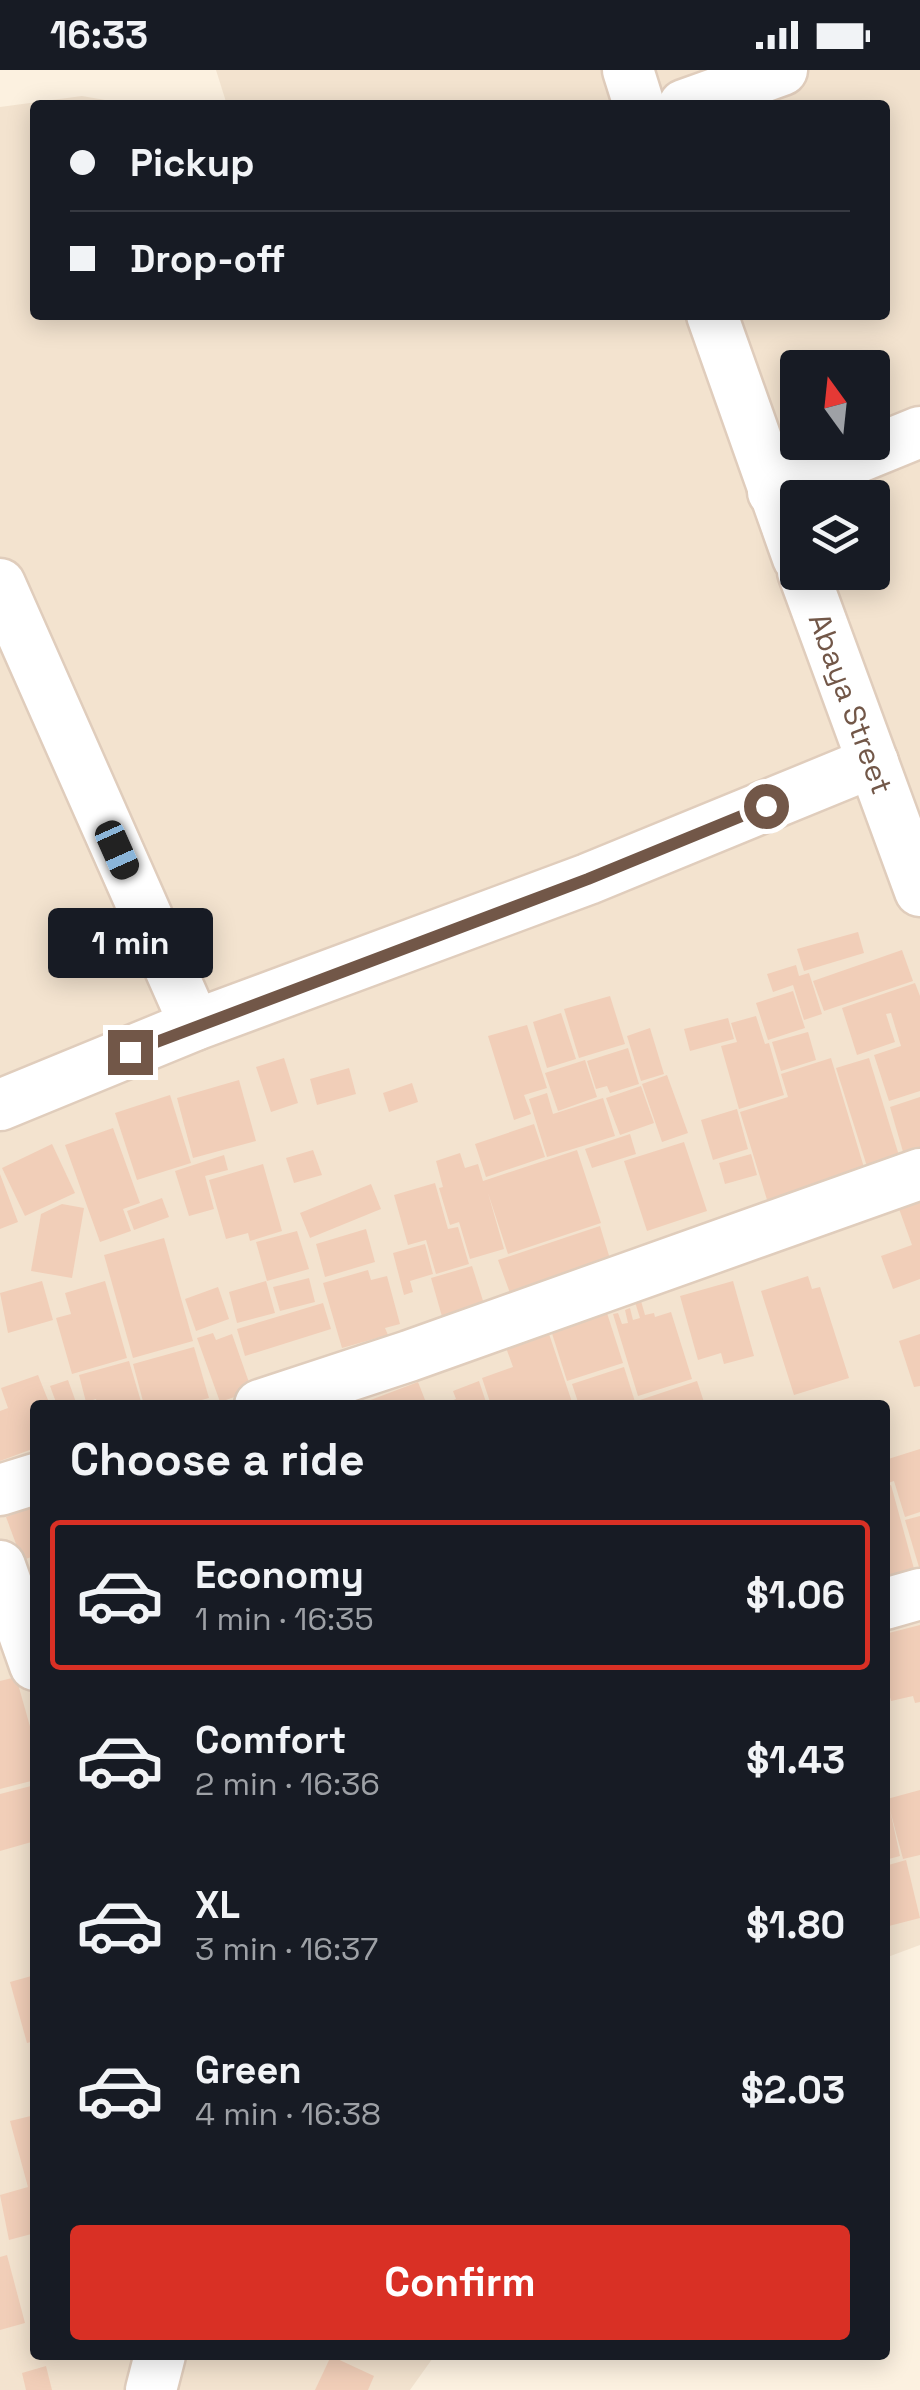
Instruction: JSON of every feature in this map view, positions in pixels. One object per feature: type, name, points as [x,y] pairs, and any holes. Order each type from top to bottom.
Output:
[{"type":"street","points":[[628,70],[637,100]]},
{"type":"street","points":[[698,100],[782,70]]},
{"type":"street","points":[[714,320],[780,510]]},
{"type":"street","points":[[773,492],[920,432]]},
{"type":"street","points":[[0,584],[196,1025]]},
{"type":"street","name":"Abaya Street","points":[[810,590],[920,891]]},
{"type":"street","points":[[0,1105],[196,1025],[588,879],[873,762]]},
{"type":"street","points":[[275,1400],[920,1174]]},
{"type":"street","points":[[0,1490],[30,1481]]},
{"type":"street","points":[[0,1566],[18,1639]]},
{"type":"street","points":[[890,1603],[920,1594]]},
{"type":"street","points":[[151,2390],[159,2360]]},
{"type":"shaded area","points":[[216,70],[920,70],[920,1945],[890,1956],[890,1400],[30,1400],[30,2360],[431,2360],[410,2390],[0,2390],[0,107],[30,103],[30,320],[890,320],[890,100],[225,100]]},
{"type":"shaded area","points":[[82,96],[105,100],[52,100]]},
{"type":"building","points":[[858,932],[864,953],[804,971],[797,949]]},
{"type":"building","points":[[902,950],[913,981],[824,1011],[813,981]]},
{"type":"building","points":[[796,965],[799,976],[809,973],[822,1014],[804,1020],[793,985],[773,992],[767,974]]},
{"type":"building","points":[[915,983],[920,996],[920,1091],[889,1101],[874,1055],[901,1046],[891,1013],[886,1014],[895,1042],[857,1055],[842,1008]]},
{"type":"building","points":[[793,991],[805,1028],[768,1040],[756,1003]]},
{"type":"building","points":[[610,996],[625,1044],[579,1058],[564,1009]]},
{"type":"building","points":[[561,1013],[576,1059],[547,1068],[533,1022]]},
{"type":"building","points":[[756,1016],[765,1044],[769,1043],[784,1095],[739,1109],[721,1046],[737,1042],[731,1023]]},
{"type":"building","points":[[728,1018],[734,1039],[690,1051],[684,1029]]},
{"type":"building","points":[[527,1025],[547,1088],[524,1095],[531,1114],[514,1120],[488,1036]]},
{"type":"building","points":[[650,1028],[664,1074],[641,1081],[627,1036]]},
{"type":"building","points":[[808,1032],[816,1060],[781,1071],[772,1042]]},
{"type":"building","points":[[628,1048],[639,1084],[610,1093],[607,1086],[596,1089],[587,1061]]},
{"type":"building","points":[[284,1058],[298,1103],[271,1112],[256,1067]]},
{"type":"building","points":[[831,1058],[866,1174],[768,1203],[740,1112],[788,1097],[781,1074]]},
{"type":"building","points":[[869,1058],[901,1162],[869,1173],[836,1068]]},
{"type":"building","points":[[585,1060],[597,1097],[558,1111],[545,1073]]},
{"type":"building","points":[[349,1068],[356,1094],[317,1105],[310,1079]]},
{"type":"building","points":[[667,1075],[688,1133],[662,1142],[642,1084]]},
{"type":"building","points":[[239,1080],[256,1141],[193,1158],[177,1098]]},
{"type":"building","points":[[412,1083],[418,1102],[389,1112],[383,1093]]},
{"type":"building","points":[[641,1086],[654,1123],[620,1135],[606,1098]]},
{"type":"building","points":[[547,1093],[553,1114],[603,1098],[615,1136],[547,1157],[529,1099]]},
{"type":"building","points":[[170,1095],[191,1163],[137,1180],[115,1113]]},
{"type":"building","points":[[920,1097],[920,1158],[906,1162],[890,1107]]},
{"type":"building","points":[[737,1109],[748,1149],[713,1160],[701,1120]]},
{"type":"building","points":[[534,1124],[545,1157],[486,1177],[475,1144]]},
{"type":"building","points":[[113,1128],[140,1203],[123,1209],[131,1231],[100,1242],[65,1145]]},
{"type":"building","points":[[630,1134],[636,1154],[592,1168],[585,1149]]},
{"type":"building","points":[[684,1142],[707,1211],[647,1231],[624,1161]]},
{"type":"building","points":[[52,1144],[75,1193],[25,1216],[2,1168]]},
{"type":"building","points":[[313,1150],[322,1175],[294,1183],[286,1158]]},
{"type":"building","points":[[577,1150],[601,1223],[508,1254],[488,1193],[504,1249],[470,1259],[459,1222],[450,1225],[436,1161],[460,1153],[465,1168],[478,1164],[483,1181]]},
{"type":"building","points":[[751,1154],[757,1175],[725,1184],[719,1163]]},
{"type":"building","points":[[224,1155],[228,1170],[205,1176],[214,1209],[189,1216],[175,1171]]},
{"type":"building","points":[[263,1164],[282,1231],[250,1241],[248,1233],[226,1239],[209,1180]]},
{"type":"building","points":[[0,1174],[18,1222],[0,1229]]},
{"type":"building","points":[[435,1183],[448,1229],[458,1227],[469,1264],[436,1274],[426,1240],[408,1245],[394,1195]]},
{"type":"building","points":[[371,1184],[381,1209],[310,1238],[300,1213]]},
{"type":"building","points":[[162,1198],[169,1217],[134,1230],[127,1211]]},
{"type":"building","points":[[920,1198],[920,1279],[893,1289],[881,1256],[912,1245],[898,1206]]},
{"type":"building","points":[[62,1204],[84,1208],[72,1278],[31,1271],[41,1214]]},
{"type":"building","points":[[600,1226],[610,1259],[510,1293],[498,1260]]},
{"type":"building","points":[[366,1229],[375,1262],[325,1277],[316,1244]]},
{"type":"building","points":[[297,1231],[309,1269],[267,1281],[256,1242]]},
{"type":"building","points":[[164,1238],[193,1341],[133,1358],[104,1255]]},
{"type":"building","points":[[425,1244],[433,1274],[410,1281],[413,1292],[404,1295],[393,1253]]},
{"type":"building","points":[[472,1266],[485,1307],[443,1320],[431,1278]]},
{"type":"building","points":[[368,1270],[371,1280],[387,1276],[400,1324],[385,1328],[388,1335],[342,1348],[323,1283]]},
{"type":"building","points":[[808,1276],[812,1289],[820,1287],[849,1378],[794,1395],[761,1291]]},
{"type":"building","points":[[309,1278],[315,1302],[280,1311],[273,1287]]},
{"type":"building","points":[[42,1281],[53,1320],[8,1333],[0,1293]]},
{"type":"building","points":[[105,1281],[127,1358],[72,1374],[56,1318],[71,1314],[65,1293]]},
{"type":"building","points":[[266,1281],[275,1313],[237,1323],[229,1292]]},
{"type":"building","points":[[733,1281],[754,1356],[724,1364],[721,1353],[698,1360],[680,1296]]},
{"type":"building","points":[[218,1287],[229,1319],[196,1331],[185,1299]]},
{"type":"building","points":[[641,1301],[645,1315],[654,1313],[655,1317],[671,1312],[692,1379],[638,1396],[613,1314],[618,1313],[622,1324],[628,1323],[625,1310],[630,1308],[633,1320],[640,1318],[635,1302]]},
{"type":"building","points":[[323,1303],[331,1329],[245,1356],[237,1329]]},
{"type":"building","points":[[606,1310],[623,1363],[567,1381],[550,1327]]},
{"type":"building","points":[[547,1328],[571,1400],[489,1400],[482,1378],[513,1367],[504,1342]]},
{"type":"building","points":[[213,1333],[216,1340],[232,1334],[252,1391],[219,1400],[197,1338]]},
{"type":"building","points":[[920,1334],[920,1386],[914,1387],[899,1341]]},
{"type":"building","points":[[194,1347],[209,1398],[143,1400],[133,1364]]},
{"type":"building","points":[[129,1361],[141,1400],[85,1400],[79,1375]]},
{"type":"building","points":[[624,1367],[634,1400],[577,1400],[572,1384]]},
{"type":"building","points":[[38,1375],[48,1400],[30,1400],[30,1450],[0,1461],[0,1411],[8,1408],[1,1388]]},
{"type":"building","points":[[68,1380],[75,1400],[55,1400],[50,1386]]},
{"type":"building","points":[[479,1381],[485,1400],[454,1400],[453,1391]]},
{"type":"building","points":[[697,1381],[703,1400],[640,1400]]},
{"type":"building","points":[[418,1382],[425,1400],[371,1400]]},
{"type":"building","points":[[920,1449],[920,1512],[905,1517],[894,1481],[890,1482],[890,1458]]},
{"type":"building","points":[[890,1485],[916,1576],[890,1584]]},
{"type":"building","points":[[30,1508],[30,1558],[22,1560],[6,1517]]},
{"type":"building","points":[[920,1516],[920,1567],[919,1567],[905,1520]]},
{"type":"building","points":[[920,1625],[920,1702],[915,1703],[913,1696],[891,1701],[890,1633]]},
{"type":"building","points":[[16,1677],[30,1726],[30,1781],[0,1789],[0,1681]]},
{"type":"building","points":[[30,1786],[30,1842],[0,1851],[0,1794]]},
{"type":"building","points":[[920,1790],[920,1855],[903,1859],[890,1798]]},
{"type":"building","points":[[890,1810],[900,1856],[890,1859]]},
{"type":"building","points":[[906,1860],[920,1918],[890,1926],[890,1865]]},
{"type":"building","points":[[30,1976],[30,2042],[27,2043],[10,1982]]},
{"type":"building","points":[[30,2116],[30,2234],[9,2240],[0,2195],[28,2187],[10,2121]]},
{"type":"building","points":[[7,2255],[25,2323],[0,2330],[0,2257]]},
{"type":"building","points":[[329,2360],[340,2360],[374,2376],[368,2390],[315,2390]]},
{"type":"building","points":[[46,2366],[52,2390],[26,2390],[22,2373]]},
{"type":"route","points":[[130,1052],[588,879],[766,806]]}]
